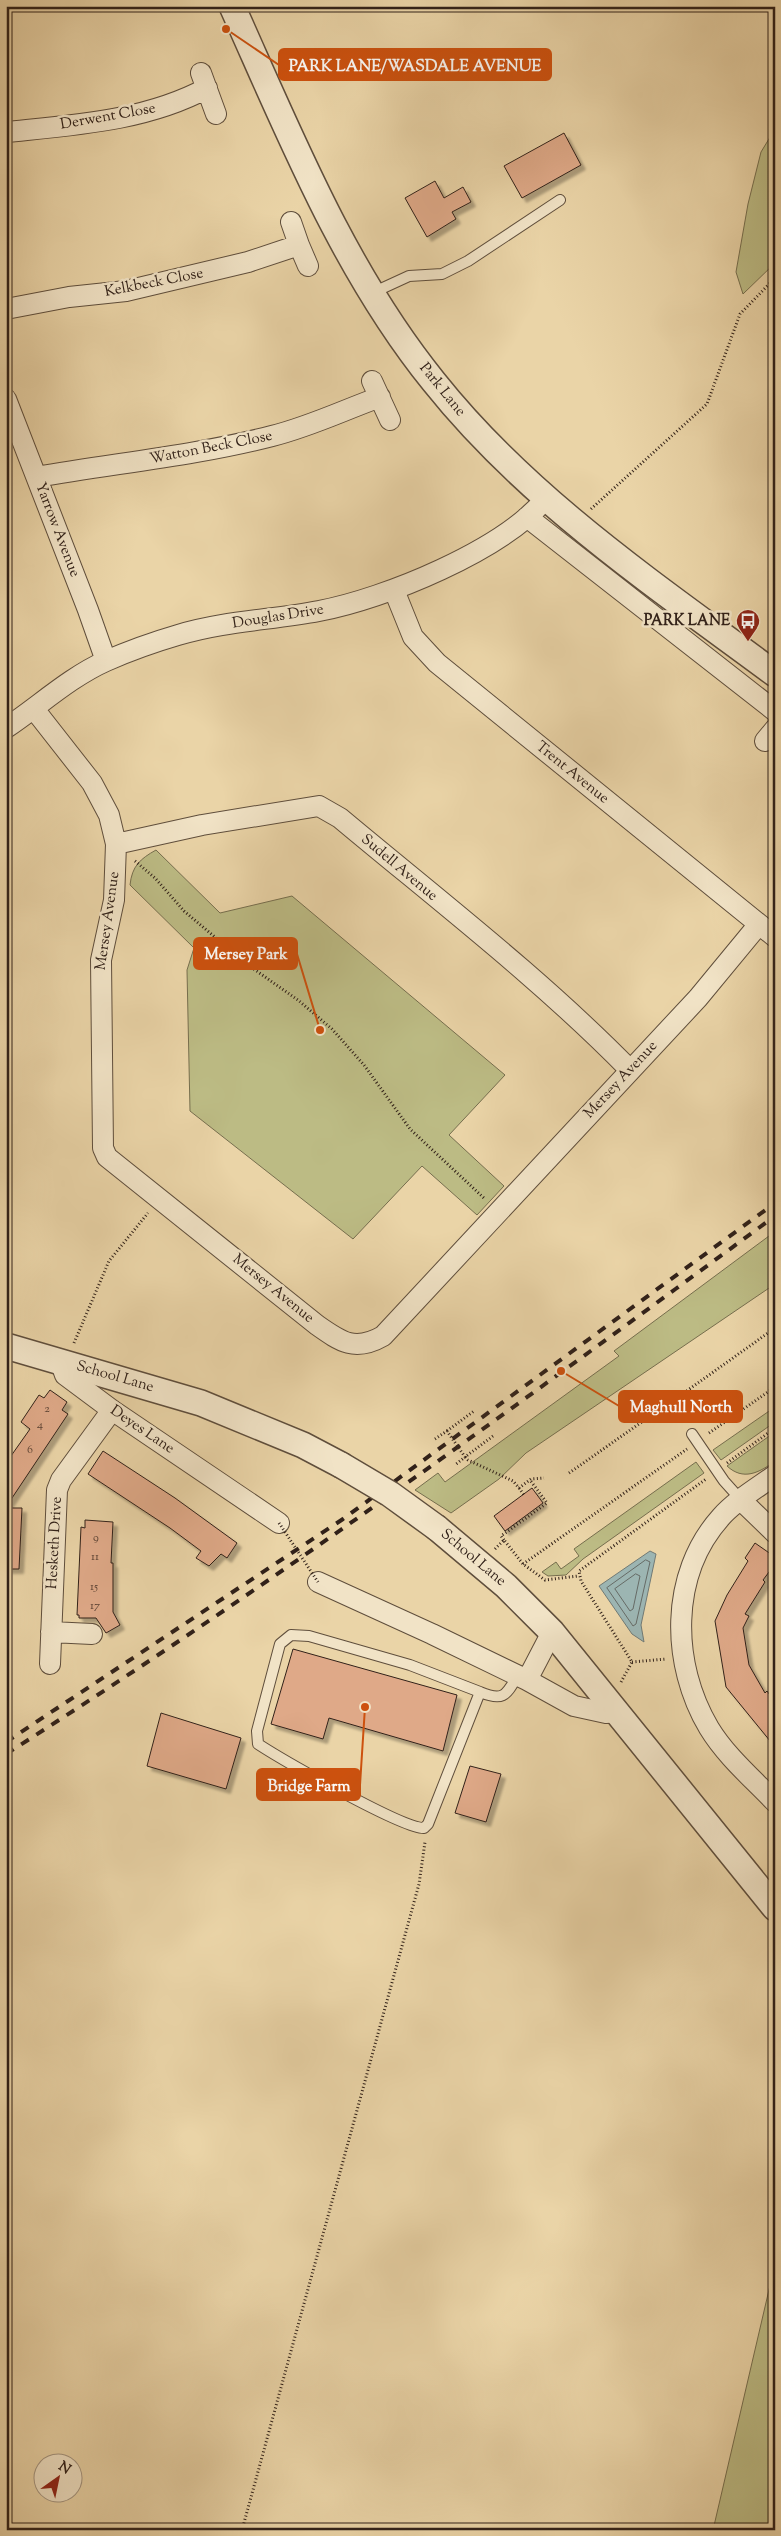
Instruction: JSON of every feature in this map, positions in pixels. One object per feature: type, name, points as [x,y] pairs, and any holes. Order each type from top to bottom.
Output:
[{"type":"street","name":"Park Lane","points":[[232,6],[320,196],[372,293],[406,344],[448,400],[503,458],[575,524],[775,674]]},
{"type":"street","name":"Derwent Close","points":[[6,132],[116,119],[161,108],[188,98],[204,80],[216,114]]},
{"type":"street","points":[[291,222],[308,266]]},
{"type":"street","name":"Kelkbeck Close","points":[[6,309],[69,296],[126,291],[248,262],[299,245]]},
{"type":"street","name":"Watton Beck Close","points":[[37,477],[91,467],[161,460],[266,438],[376,389],[390,420]]},
{"type":"street","name":"Yarrow Avenue","points":[[6,399],[106,661]]},
{"type":"street","name":"Douglas Drive","points":[[6,728],[74,679],[106,661],[177,635],[212,626],[319,611],[394,590],[475,552],[528,517],[546,498]]},
{"type":"street","points":[[528,517],[775,710]]},
{"type":"street","name":"Trent Avenue","points":[[394,590],[413,637],[437,663],[775,937]]},
{"type":"street","name":"Mersey Avenue","points":[[34,709],[92,783],[109,815],[116,844],[114,900],[101,960],[103,1148],[107,1157],[344,1343],[359,1345],[383,1336],[698,998],[759,924]]},
{"type":"street","name":"Sudell Avenue","points":[[116,844],[212,824],[319,806],[340,818],[529,976],[593,1032],[630,1070]]},
{"type":"street","points":[[6,1346],[66,1356]]},
{"type":"street","name":"Deyes Lane","points":[[66,1356],[64,1375],[112,1410],[279,1523]]},
{"type":"street","name":"School Lane","points":[[66,1356],[202,1403],[296,1442],[341,1465],[390,1494],[437,1528],[506,1586],[552,1632],[612,1703],[775,1908]]},
{"type":"street","name":"Hesketh Drive","points":[[50,1664],[57,1490],[62,1480],[112,1410]]},
{"type":"street","points":[[775,1475],[721,1516],[704,1541],[691,1568],[681,1612],[682,1657],[692,1691],[710,1728],[738,1765],[775,1802]]},
{"type":"street","points":[[742,1501],[775,1533]]},
{"type":"street","points":[[318,1582],[522,1677],[574,1706],[606,1713],[612,1703]]},
{"type":"street","points":[[51,1632],[92,1634]]},
{"type":"street","points":[[522,1677],[552,1632]]},
{"type":"lane","points":[[372,293],[409,276],[442,274],[468,261],[560,200]]},
{"type":"lane","points":[[692,1434],[724,1481],[742,1501]]},
{"type":"lane","points":[[480,1692],[428,1824],[424,1828],[411,1826],[370,1806],[258,1744],[257,1731],[280,1644],[291,1635],[300,1634],[338,1643],[410,1665],[480,1692],[491,1697],[501,1697],[522,1677]]},
{"type":"path","points":[[575,524],[706,404],[740,314],[775,278]]},
{"type":"path","points":[[116,844],[155,878],[184,911],[248,965],[298,1000],[332,1029],[364,1065],[410,1129],[488,1202],[487,1224]]},
{"type":"path","points":[[66,1356],[109,1261],[159,1199]]},
{"type":"path","points":[[681,1395],[775,1328]]},
{"type":"path","points":[[706,1435],[775,1387]]},
{"type":"path","points":[[569,1473],[659,1410]]},
{"type":"path","points":[[434,1439],[474,1411]]},
{"type":"path","points":[[724,1464],[775,1428]]},
{"type":"path","points":[[446,1430],[465,1457],[507,1478],[524,1494]]},
{"type":"path","points":[[455,1465],[493,1436]]},
{"type":"path","points":[[523,1564],[687,1449]]},
{"type":"path","points":[[632,1662],[578,1576],[579,1570],[710,1476]]},
{"type":"path","points":[[519,1488],[530,1480],[544,1478]]},
{"type":"path","points":[[530,1480],[539,1495],[547,1503],[501,1536],[502,1541],[523,1564],[545,1580],[578,1576]]},
{"type":"path","points":[[279,1523],[318,1582]]},
{"type":"path","points":[[632,1662],[682,1657]]},
{"type":"path","points":[[612,1703],[632,1662]]},
{"type":"path","points":[[242,2530],[419,1884],[428,1824]]},
{"type":"shaded area","points":[[775,129],[775,263],[743,294],[736,272],[748,204],[761,152]]},
{"type":"shaded area","points":[[156,850],[220,913],[292,896],[505,1075],[449,1135],[504,1186],[477,1215],[422,1166],[353,1239],[190,1111],[187,970],[194,948],[130,885],[135,868],[145,857]]},
{"type":"shaded area","points":[[775,1235],[775,1284],[526,1453],[499,1479],[451,1513],[415,1490],[438,1473],[445,1482],[619,1356],[614,1351],[769,1236]]},
{"type":"shaded area","points":[[775,1407],[775,1422],[721,1460],[713,1450]]},
{"type":"shaded area","points":[[775,1432],[775,1461],[751,1474],[733,1471],[727,1466]]},
{"type":"shaded area","points":[[696,1462],[704,1473],[583,1559],[566,1575],[548,1576],[542,1572],[556,1562],[561,1569],[579,1556],[574,1549]]},
{"type":"shaded area","points":[[775,2264],[775,2530],[713,2530]]},
{"type":"water","points":[[650,1551],[656,1554],[641,1625],[644,1642],[632,1634],[599,1586]]},
{"type":"building","points":[[564,133],[581,165],[522,198],[504,166]]},
{"type":"building","points":[[435,181],[444,198],[463,187],[471,202],[452,212],[456,219],[427,237],[405,198]]},
{"type":"building","points":[[50,1390],[67,1402],[62,1410],[68,1414],[6,1507],[6,1463],[30,1429],[21,1422],[39,1395],[44,1398]]},
{"type":"building","points":[[103,1451],[175,1498],[237,1543],[227,1558],[221,1554],[209,1566],[196,1558],[201,1551],[170,1528],[88,1474]]},
{"type":"building","points":[[532,1488],[543,1503],[505,1531],[494,1516]]},
{"type":"building","points":[[6,1508],[22,1508],[19,1569],[6,1569]]},
{"type":"building","points":[[85,1520],[113,1522],[111,1563],[113,1563],[113,1612],[120,1625],[106,1633],[96,1618],[79,1618],[79,1615],[77,1615],[81,1527],[85,1528]]},
{"type":"building","points":[[755,1543],[775,1557],[775,1564],[763,1580],[765,1582],[745,1614],[749,1616],[743,1628],[749,1665],[765,1693],[767,1691],[775,1702],[775,1747],[726,1687],[715,1621],[727,1595],[748,1561],[745,1558]]},
{"type":"building","points":[[293,1649],[457,1695],[443,1751],[329,1718],[323,1739],[271,1724]]},
{"type":"building","points":[[161,1713],[241,1738],[226,1789],[147,1766]]},
{"type":"building","points":[[470,1766],[501,1774],[486,1822],[455,1813]]},
{"type":"railway","points":[[6,1742],[343,1519],[775,1203]]},
{"type":"railway","points":[[6,1754],[203,1625],[299,1559],[491,1423],[775,1216]]},
{"type":"place","name":"PARK LANE/WASDALE AVENUE","points":[[226,29]]},
{"type":"place","name":"PARK LANE","points":[[748,642]]},
{"type":"place","name":"Mersey Park","points":[[320,1030]]},
{"type":"place","name":"Maghull North","points":[[561,1371]]},
{"type":"place","name":"Bridge Farm","points":[[365,1707]]}]
